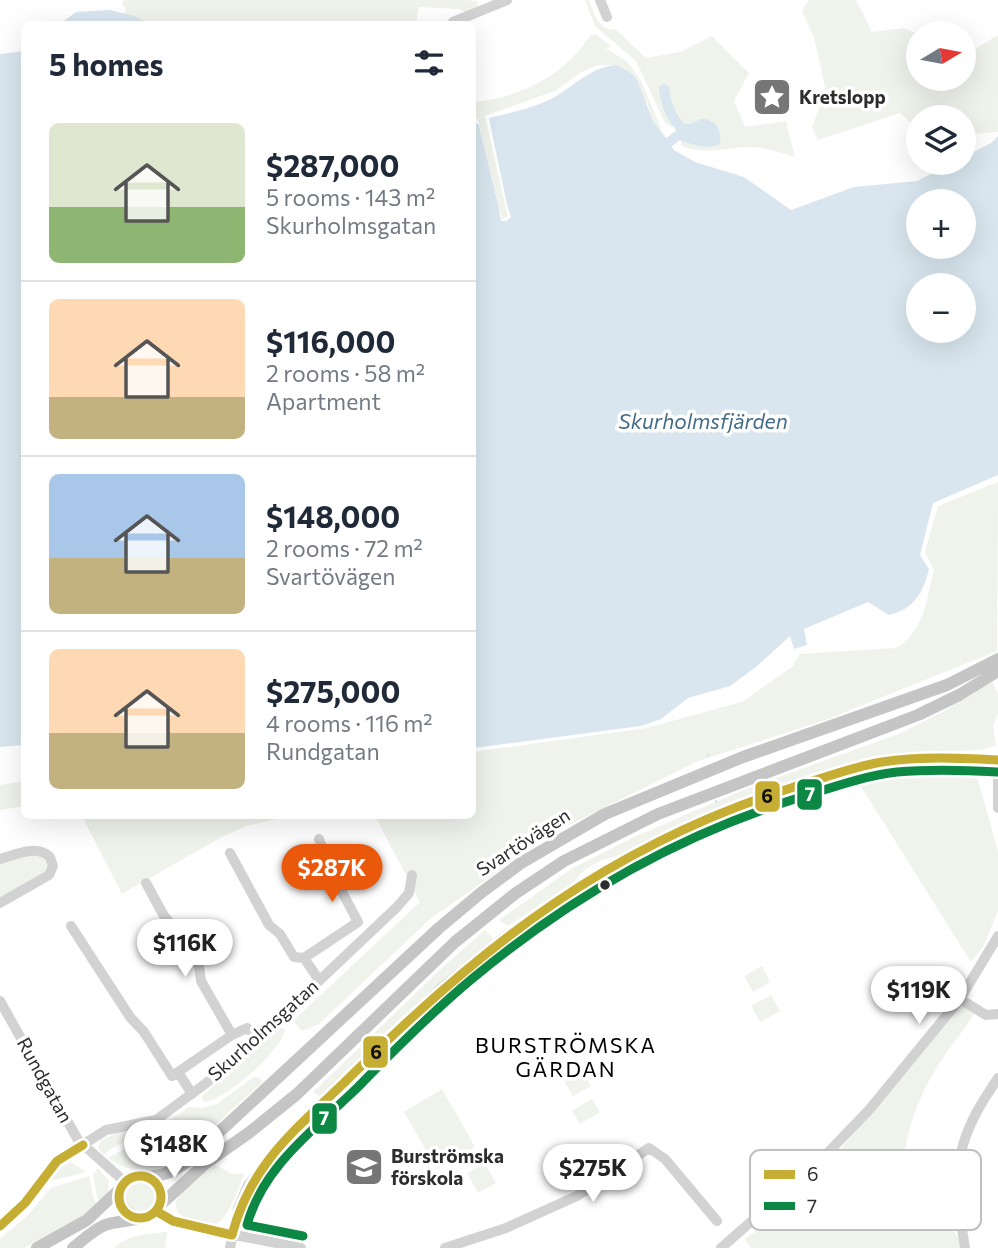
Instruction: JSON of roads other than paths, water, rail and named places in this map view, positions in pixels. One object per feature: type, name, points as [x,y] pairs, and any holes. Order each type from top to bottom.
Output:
[{"type":"main road","name":"Svartövägen","points":[[158,1208],[206,1163],[297,1094],[456,942],[516,893],[564,861],[658,814],[918,715],[959,695],[997,664]]},
{"type":"main road","name":"Svartövägen","points":[[146,1177],[171,1172],[188,1161],[439,928],[521,863],[604,814],[643,797],[743,757],[979,676]]},
{"type":"main road","points":[[37,1248],[88,1220],[134,1177],[146,1177],[159,1187],[161,1196],[158,1208],[149,1216],[103,1226],[73,1248]]},
{"type":"main road","points":[[123,1185],[119,1197],[122,1208],[129,1215],[139,1218]]},
{"type":"street","points":[[455,21],[507,0]]},
{"type":"street","points":[[600,0],[607,16]]},
{"type":"street","points":[[230,1248],[238,1208],[248,1185],[293,1131],[440,989],[499,941],[607,869],[682,830],[776,792],[857,767],[884,762],[998,760],[998,808]]},
{"type":"street","points":[[230,853],[269,925],[280,934],[294,957],[304,958],[358,922],[332,873],[319,839]]},
{"type":"street","points":[[0,859],[34,850],[50,857],[53,866],[49,875],[0,903]]},
{"type":"street","name":"Skurholmsgatan","points":[[0,1226],[25,1203],[57,1161],[106,1130],[156,1120],[192,1094],[258,1038],[409,893],[412,874]]},
{"type":"street","points":[[146,883],[164,916],[183,936],[200,965],[201,981],[232,1035]]},
{"type":"street","points":[[71,926],[130,1017],[145,1032],[172,1076],[232,1035],[247,1028],[258,1038]]},
{"type":"street","points":[[348,929],[358,943]]},
{"type":"street","points":[[830,1150],[904,1068],[960,999],[998,936]]},
{"type":"street","points":[[304,958],[319,980]]},
{"type":"street","points":[[960,999],[986,1015],[998,1014]]},
{"type":"street","name":"Rundgatan","points":[[0,1002],[83,1146],[123,1185]]},
{"type":"street","points":[[178,1072],[192,1094]]},
{"type":"street","points":[[962,1150],[976,1112],[998,1078]]},
{"type":"street","points":[[445,1248],[506,1227],[577,1196],[649,1148],[665,1159],[717,1221]]},
{"type":"street","points":[[158,1208],[173,1221],[301,1248]]},
{"type":"street","points":[[721,1248],[750,1223]]},
{"type":"street","points":[[964,1230],[965,1248]]},
{"type":"water","points":[[110,10],[144,21],[64,21],[76,12]]},
{"type":"water","points":[[21,51],[21,745],[0,747],[0,54]]},
{"type":"water","name":"Skurholmsfjärden","points":[[616,65],[631,73],[637,80],[653,121],[674,150],[695,162],[744,177],[791,210],[854,187],[917,181],[929,175],[976,175],[976,151],[998,136],[998,475],[933,503],[920,555],[929,569],[920,593],[905,609],[889,615],[868,602],[804,629],[807,645],[794,649],[790,636],[730,686],[688,698],[661,719],[641,726],[476,748],[476,123],[479,125],[501,221],[506,221],[511,217],[489,118],[545,102],[591,73]]},
{"type":"water","points":[[701,119],[711,121],[717,126],[720,144],[706,147],[681,141],[675,128],[680,123],[690,124]]},
{"type":"waterway","points":[[664,89],[668,108],[679,125]]},
{"type":"waterway","points":[[668,143],[677,136]]},
{"type":"place","name":"Kretslopp","points":[[772,97]]},
{"type":"place","name":"Burströmska förskola","points":[[364,1167]]},
{"type":"district","name":"BURSTRÖMSKA GÄRDAN","points":[[566,1058]]}]
